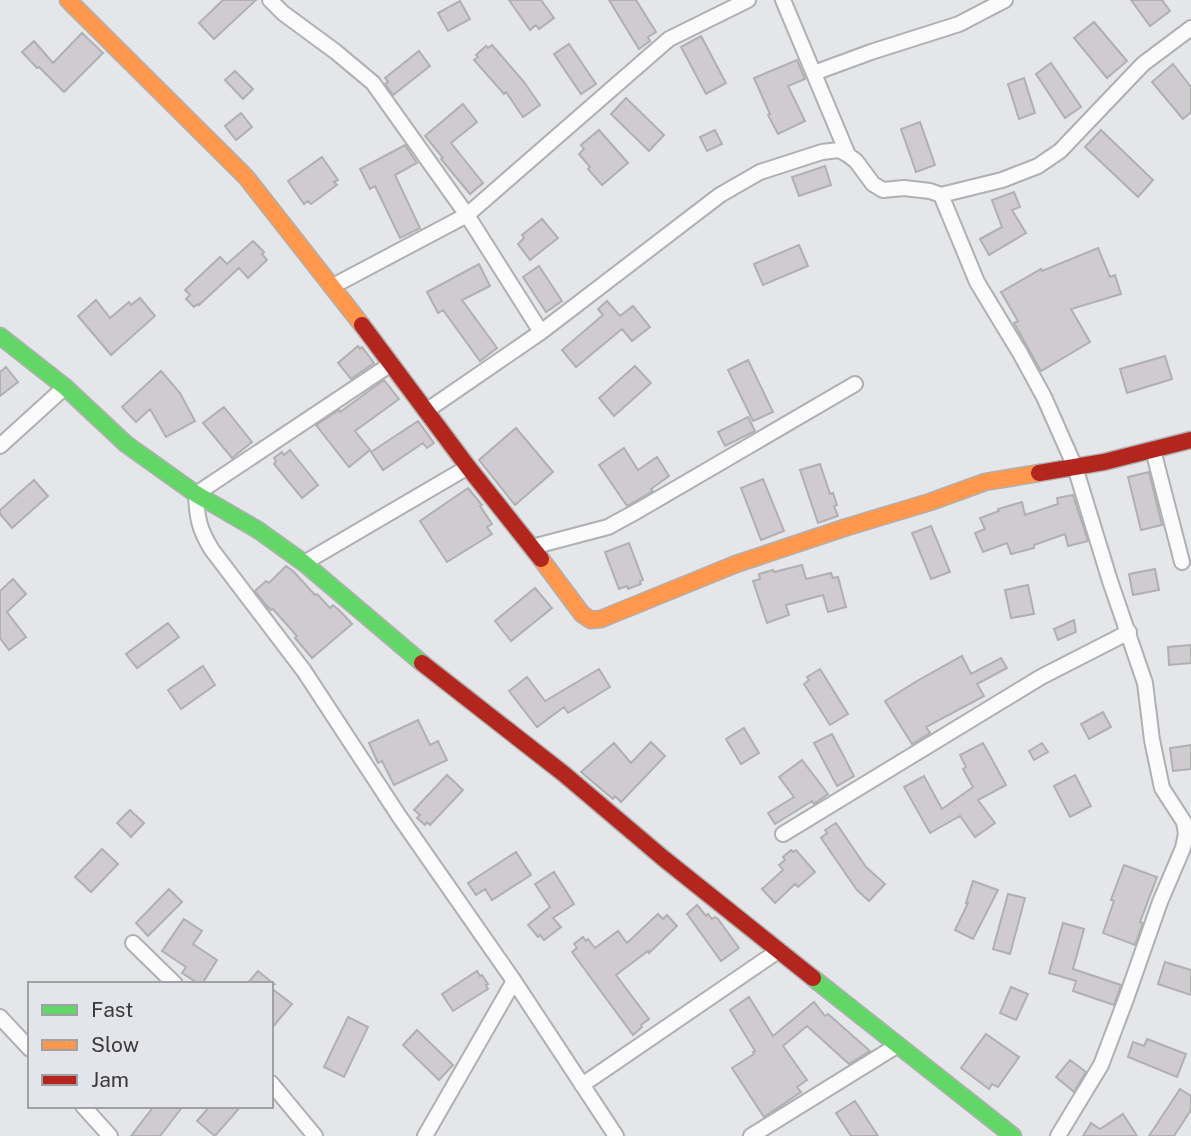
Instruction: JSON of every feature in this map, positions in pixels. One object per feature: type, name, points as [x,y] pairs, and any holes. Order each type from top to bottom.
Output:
[{"type":"street","points":[[68,0],[246,177],[333,286],[467,467],[582,614],[591,620],[601,620],[736,564],[985,482],[1104,462],[1191,440]]},
{"type":"street","points":[[270,0],[373,83],[467,215],[541,332]]},
{"type":"street","points":[[333,286],[467,215],[670,39],[748,0]]},
{"type":"street","points":[[783,0],[848,155]]},
{"type":"street","points":[[814,73],[959,24],[1005,0]]},
{"type":"street","points":[[426,411],[541,332],[720,195],[761,172],[806,156],[839,150],[856,161],[873,184],[883,190],[904,188],[941,195],[1002,180],[1038,166],[1060,150],[1143,64],[1191,29]]},
{"type":"street","points":[[941,195],[976,282],[1044,397],[1075,467],[1145,683],[1152,740],[1162,788],[1187,822],[1183,848],[1160,902],[1101,1065],[1058,1136]]},
{"type":"street","points":[[0,336],[65,387],[126,444],[196,494],[257,530],[304,563],[443,681],[564,774],[778,951],[1013,1136]]},
{"type":"street","points":[[196,494],[391,364]]},
{"type":"street","points":[[532,548],[608,527],[855,384]]},
{"type":"street","points":[[0,446],[65,387]]},
{"type":"street","points":[[1153,450],[1182,562]]},
{"type":"street","points":[[304,563],[467,467]]},
{"type":"street","points":[[196,494],[197,517],[203,536],[212,550],[304,671],[616,1136]]},
{"type":"street","points":[[783,834],[1041,677],[1129,632]]},
{"type":"street","points":[[133,943],[172,982]]},
{"type":"street","points":[[582,1085],[778,951]]},
{"type":"street","points":[[425,1136],[514,982]]},
{"type":"street","points":[[0,1017],[28,1047]]},
{"type":"street","points":[[751,1136],[898,1045]]},
{"type":"street","points":[[273,1085],[315,1136]]},
{"type":"street","points":[[85,1108],[110,1136]]},
{"type":"building","points":[[223,0],[256,0],[214,39],[199,23]]},
{"type":"building","points":[[509,0],[541,0],[554,18],[539,29],[536,25],[530,30]]},
{"type":"building","points":[[609,0],[636,0],[656,32],[648,37],[650,41],[639,49]]},
{"type":"building","points":[[1131,0],[1162,0],[1170,11],[1150,26]]},
{"type":"building","points":[[460,1],[470,19],[448,31],[438,13]]},
{"type":"building","points":[[1094,22],[1127,61],[1107,78],[1074,38]]},
{"type":"building","points":[[82,33],[103,53],[64,92],[22,52],[34,41],[53,63]]},
{"type":"building","points":[[701,36],[726,83],[706,94],[681,47]]},
{"type":"building","points":[[569,44],[596,84],[581,94],[554,54]]},
{"type":"building","points":[[492,45],[540,105],[523,117],[506,92],[504,94],[474,60],[486,46],[488,48]]},
{"type":"building","points":[[419,51],[430,66],[393,95],[385,84],[388,82],[385,78]]},
{"type":"building","points":[[797,60],[805,79],[788,86],[805,121],[778,134],[754,78]]},
{"type":"building","points":[[1051,63],[1081,107],[1065,118],[1036,74]]},
{"type":"building","points":[[1173,64],[1191,87],[1191,112],[1183,119],[1152,82]]},
{"type":"building","points":[[235,71],[253,89],[243,99],[225,80]]},
{"type":"building","points":[[1024,78],[1035,113],[1019,119],[1008,84]]},
{"type":"building","points":[[626,98],[664,135],[649,151],[611,114]]},
{"type":"building","points":[[463,104],[477,122],[451,143],[483,183],[470,194],[425,136]]},
{"type":"building","points":[[241,113],[252,127],[236,140],[225,126]]},
{"type":"building","points":[[920,122],[935,165],[916,172],[901,129]]},
{"type":"building","points":[[599,130],[628,163],[602,185],[579,154],[584,149],[581,145]]},
{"type":"building","points":[[715,130],[722,144],[707,151],[700,137]]},
{"type":"building","points":[[1101,130],[1153,180],[1138,197],[1085,147]]},
{"type":"building","points":[[405,145],[417,163],[395,175],[420,228],[400,238],[375,186],[370,189],[360,169]]},
{"type":"building","points":[[322,157],[338,180],[334,182],[337,185],[311,204],[308,201],[304,204],[288,181]]},
{"type":"building","points":[[825,166],[831,185],[799,196],[792,177]]},
{"type":"building","points":[[1014,192],[1020,207],[1012,210],[1026,233],[989,255],[980,239],[1002,227],[992,200]]},
{"type":"building","points":[[542,219],[558,238],[530,260],[518,244],[524,238],[522,235]]},
{"type":"building","points":[[253,241],[264,252],[262,254],[267,260],[248,278],[239,268],[199,305],[194,307],[186,299],[190,295],[185,290],[220,257],[227,264]]},
{"type":"building","points":[[799,245],[808,266],[763,285],[754,264]]},
{"type":"building","points":[[1098,248],[1110,277],[1115,275],[1121,294],[1071,309],[1090,342],[1041,371],[1014,323],[1018,321],[1001,292],[1041,269],[1042,271]]},
{"type":"building","points":[[479,264],[490,286],[462,300],[497,348],[480,361],[443,310],[438,313],[427,292]]},
{"type":"building","points":[[539,266],[562,301],[546,312],[523,277]]},
{"type":"building","points":[[140,298],[155,316],[111,355],[78,316],[96,300],[110,318],[129,302],[131,305]]},
{"type":"building","points":[[607,301],[620,316],[633,306],[650,327],[632,341],[622,329],[576,367],[562,350],[603,315],[598,309]]},
{"type":"building","points":[[358,346],[360,349],[362,347],[374,363],[351,379],[338,363]]},
{"type":"building","points":[[1165,356],[1172,379],[1127,393],[1120,369]]},
{"type":"building","points":[[748,360],[773,412],[753,421],[728,370]]},
{"type":"building","points":[[635,366],[651,383],[614,416],[599,398]]},
{"type":"building","points":[[6,367],[18,382],[0,396],[0,372]]},
{"type":"building","points":[[161,371],[180,393],[195,421],[166,437],[150,409],[136,422],[122,407]]},
{"type":"building","points":[[384,380],[399,399],[355,431],[370,450],[349,467],[316,425],[339,410],[340,412]]},
{"type":"building","points":[[224,407],[252,442],[232,458],[203,423]]},
{"type":"building","points":[[748,417],[755,431],[725,446],[718,432]]},
{"type":"building","points":[[418,421],[434,443],[427,448],[423,443],[383,470],[371,452]]},
{"type":"building","points":[[516,428],[553,472],[515,505],[479,460]]},
{"type":"building","points":[[624,448],[638,470],[657,457],[669,476],[651,489],[653,491],[627,506],[599,465]]},
{"type":"building","points":[[290,450],[318,485],[302,498],[274,464],[274,458]]},
{"type":"building","points":[[820,464],[830,494],[833,493],[838,516],[818,523],[800,470]]},
{"type":"building","points":[[1149,472],[1162,525],[1141,530],[1128,477]]},
{"type":"building","points":[[763,479],[784,531],[761,540],[741,488]]},
{"type":"building","points":[[34,480],[48,496],[12,528],[0,514],[0,510]]},
{"type":"building","points":[[468,488],[482,505],[480,506],[492,524],[487,527],[492,534],[447,562],[420,521]]},
{"type":"building","points":[[1073,495],[1088,541],[1068,546],[1065,534],[1034,545],[1034,548],[1011,554],[1007,543],[983,552],[975,533],[985,529],[980,518],[1022,502],[1025,515],[1058,504],[1057,498]]},
{"type":"building","points":[[931,526],[950,572],[931,579],[912,533]]},
{"type":"building","points":[[629,543],[643,580],[640,581],[641,584],[628,589],[627,586],[619,589],[605,552]]},
{"type":"building","points":[[802,565],[806,579],[831,573],[833,578],[838,577],[846,607],[828,612],[823,595],[786,605],[789,615],[767,623],[753,581],[760,579],[759,574]]},
{"type":"building","points":[[286,566],[315,595],[330,608],[333,605],[352,624],[312,658],[295,638],[297,636],[255,591],[266,581],[269,583]]},
{"type":"building","points":[[1155,569],[1159,590],[1133,595],[1129,574]]},
{"type":"building","points":[[13,579],[26,594],[7,612],[26,637],[9,650],[0,638],[0,591]]},
{"type":"building","points":[[1028,585],[1034,614],[1011,618],[1005,590]]},
{"type":"building","points":[[535,588],[552,608],[511,641],[495,621]]},
{"type":"building","points":[[1074,620],[1076,632],[1058,640],[1054,629]]},
{"type":"building","points":[[168,623],[179,637],[137,668],[126,654]]},
{"type":"building","points":[[1191,645],[1191,663],[1169,665],[1168,647]]},
{"type":"building","points":[[962,656],[971,674],[1001,658],[1007,668],[977,684],[984,696],[926,727],[930,733],[912,744],[885,701]]},
{"type":"building","points":[[203,666],[215,685],[181,709],[168,690]]},
{"type":"building","points":[[599,669],[610,687],[568,713],[564,707],[537,727],[509,691],[527,677],[545,701]]},
{"type":"building","points":[[820,669],[848,714],[830,725],[804,684],[809,680],[807,677]]},
{"type":"building","points":[[1103,712],[1111,727],[1089,739],[1081,724]]},
{"type":"building","points":[[418,720],[430,745],[438,741],[447,760],[394,785],[382,761],[378,763],[369,743]]},
{"type":"building","points":[[744,728],[759,753],[741,764],[726,739]]},
{"type":"building","points":[[832,734],[854,776],[837,786],[814,743]]},
{"type":"building","points":[[651,742],[665,756],[621,802],[615,796],[613,799],[581,772],[614,743],[631,763]]},
{"type":"building","points":[[983,743],[1006,785],[978,800],[995,823],[975,837],[960,816],[930,833],[904,787],[924,776],[942,809],[973,787],[963,769],[966,767],[960,755]]},
{"type":"building","points":[[1042,743],[1048,752],[1034,760],[1029,751]]},
{"type":"building","points":[[1191,745],[1191,769],[1173,771],[1170,748]]},
{"type":"building","points":[[802,760],[828,794],[775,824],[768,813],[794,797],[779,777]]},
{"type":"building","points":[[447,775],[463,790],[430,825],[427,822],[425,825],[417,818],[420,815],[414,810]]},
{"type":"building","points":[[1075,775],[1091,806],[1070,817],[1054,786]]},
{"type":"building","points":[[130,810],[144,823],[131,837],[117,823]]},
{"type":"building","points":[[836,823],[866,867],[885,884],[869,901],[857,890],[821,838],[827,833],[825,830]]},
{"type":"building","points":[[102,849],[118,864],[91,892],[75,877]]},
{"type":"building","points":[[791,850],[796,850],[815,872],[798,887],[795,884],[775,903],[762,889],[783,870],[779,865]]},
{"type":"building","points":[[516,852],[531,875],[492,900],[485,889],[476,895],[468,883]]},
{"type":"building","points":[[1124,865],[1157,877],[1140,922],[1143,923],[1135,945],[1103,933]]},
{"type":"building","points":[[554,872],[574,904],[553,918],[561,927],[544,940],[528,925],[550,907],[535,884]]},
{"type":"building","points":[[973,881],[998,890],[973,939],[955,930],[968,903]]},
{"type":"building","points":[[169,889],[182,902],[148,936],[136,923]]},
{"type":"building","points":[[1008,894],[1025,898],[1010,954],[993,949]]},
{"type":"building","points":[[697,905],[706,916],[708,914],[712,919],[718,919],[739,948],[721,961],[687,914]]},
{"type":"building","points":[[658,914],[663,919],[667,915],[677,926],[649,953],[648,951],[616,975],[649,1019],[633,1035],[572,952],[577,948],[574,944],[583,937],[595,948],[618,931],[627,943]]},
{"type":"building","points":[[184,919],[202,931],[193,944],[217,960],[203,982],[196,982],[182,973],[186,967],[162,951]]},
{"type":"building","points":[[1063,923],[1084,929],[1073,969],[1121,985],[1114,1005],[1073,991],[1076,981],[1049,973]]},
{"type":"building","points":[[1165,962],[1191,970],[1191,995],[1158,984]]},
{"type":"building","points":[[258,971],[272,982],[249,982]]},
{"type":"building","points":[[477,971],[488,984],[488,989],[453,1011],[442,994]]},
{"type":"building","points":[[1011,987],[1028,994],[1016,1020],[1000,1013]]},
{"type":"building","points":[[273,990],[292,1004],[273,1027]]},
{"type":"building","points":[[749,997],[773,1036],[814,1002],[825,1016],[828,1014],[870,1051],[849,1064],[807,1026],[783,1046],[807,1080],[797,1087],[801,1092],[764,1117],[732,1068],[755,1051],[730,1010]]},
{"type":"building","points":[[348,1017],[368,1027],[344,1077],[324,1067]]},
{"type":"building","points":[[417,1030],[453,1065],[439,1080],[403,1045]]},
{"type":"building","points":[[986,1034],[1019,1057],[998,1087],[992,1084],[989,1089],[961,1068]]},
{"type":"building","points":[[1147,1039],[1186,1054],[1177,1077],[1128,1057],[1133,1042],[1144,1046]]},
{"type":"building","points":[[1070,1060],[1086,1072],[1074,1092],[1056,1077]]},
{"type":"building","points":[[1180,1089],[1191,1096],[1191,1110],[1174,1136],[1149,1136]]},
{"type":"building","points":[[855,1101],[878,1136],[851,1136],[836,1113]]},
{"type":"building","points":[[152,1108],[181,1108],[160,1136],[131,1136]]},
{"type":"building","points":[[208,1108],[239,1108],[215,1136],[197,1121]]},
{"type":"building","points":[[1123,1114],[1137,1136],[1083,1136],[1091,1123],[1100,1129]]},
{"type":"traffic: fast","points":[[0,336],[65,387],[126,444],[196,494],[258,530],[304,563],[422,663]]},
{"type":"traffic: fast","points":[[813,978],[1013,1136]]},
{"type":"traffic: slow","points":[[68,0],[246,177],[362,325]]},
{"type":"traffic: slow","points":[[541,559],[582,614],[591,620],[601,619],[736,564],[985,482],[1039,473]]},
{"type":"traffic: jam","points":[[362,325],[541,559]]},
{"type":"traffic: jam","points":[[1039,473],[1104,462],[1191,440]]},
{"type":"traffic: jam","points":[[422,663],[564,774],[663,858],[813,978]]}]
